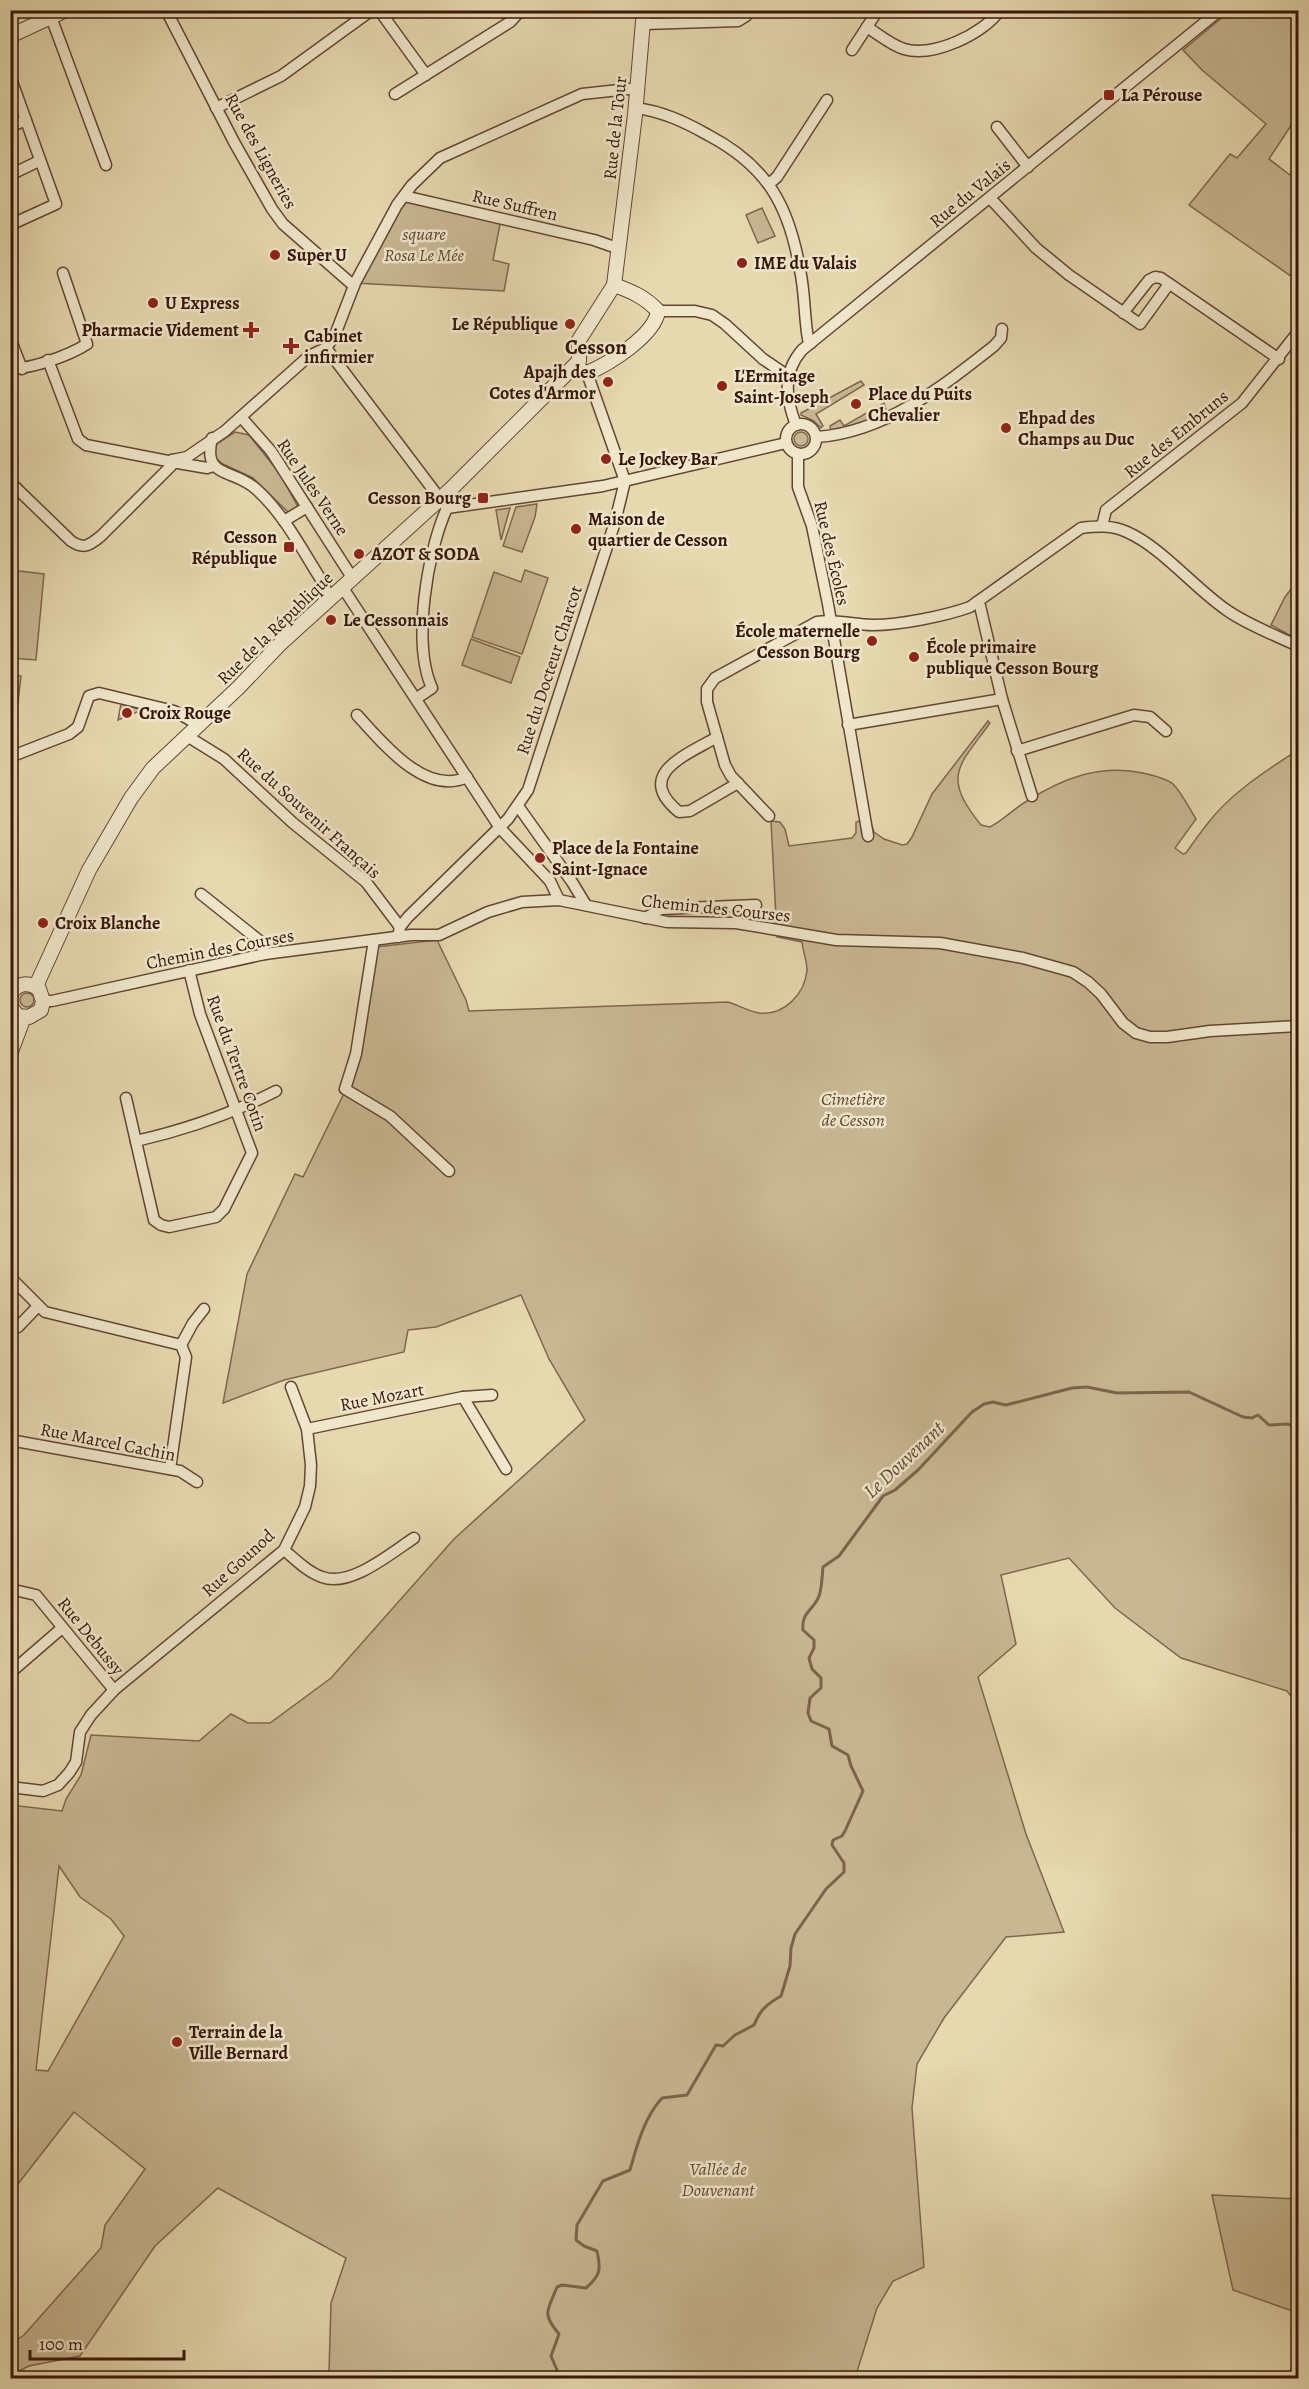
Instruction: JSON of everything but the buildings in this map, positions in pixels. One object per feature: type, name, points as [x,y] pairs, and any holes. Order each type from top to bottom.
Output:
[{"type":"street","points":[[10,36],[66,10]]},
{"type":"street","name":"Rue des Ligneries","points":[[166,10],[216,108],[283,224],[354,286]]},
{"type":"street","points":[[216,108],[281,76],[372,10]]},
{"type":"street","points":[[379,10],[426,75]]},
{"type":"street","points":[[395,94],[510,22],[521,10]]},
{"type":"street","points":[[644,17],[738,21],[746,16],[749,10]]},
{"type":"street","points":[[852,50],[878,10]]},
{"type":"street","points":[[867,27],[902,49],[917,51],[936,48],[979,32],[992,21],[1000,10]]},
{"type":"street","name":"Rue du Valais","points":[[788,376],[795,359],[811,343],[1220,10]]},
{"type":"street","points":[[51,17],[106,165]]},
{"type":"street","name":"Rue de la Tour","points":[[617,248],[624,209],[644,17]]},
{"type":"street","points":[[10,76],[56,204],[10,225]]},
{"type":"street","points":[[172,460],[187,457],[241,417],[309,356],[326,348],[335,335],[354,286],[397,206],[412,185],[440,158],[582,94],[638,88]]},
{"type":"street","points":[[769,184],[777,177],[827,100]]},
{"type":"street","points":[[635,108],[677,118],[713,137],[746,157],[769,184],[775,193],[794,244],[801,271],[807,334],[811,343]]},
{"type":"street","points":[[10,127],[26,120]]},
{"type":"street","points":[[997,127],[1028,167]]},
{"type":"street","points":[[10,175],[39,161]]},
{"type":"street","name":"Rue Suffren","points":[[404,196],[594,240],[617,248]]},
{"type":"street","points":[[990,198],[1036,248],[1069,275],[1140,324],[1169,284]]},
{"type":"street","points":[[617,248],[614,285],[579,340],[579,361],[625,482]]},
{"type":"street","points":[[10,338],[16,369],[48,360],[87,344],[63,273]]},
{"type":"street","points":[[1123,313],[1149,280],[1155,277],[1279,358]]},
{"type":"street","points":[[614,285],[639,295],[658,311],[712,315],[725,324],[763,359],[788,376],[788,398],[796,425]]},
{"type":"street","name":"Rue de la République","points":[[36,986],[78,892],[131,798],[153,768],[238,688],[281,643],[348,583],[443,504],[581,370],[598,368],[649,332],[657,320],[658,311]]},
{"type":"street","points":[[817,437],[857,429],[895,415],[935,391],[994,346],[1001,338],[1002,328]]},
{"type":"street","name":"Rue des Embruns","points":[[1102,526],[1106,510],[1242,403],[1294,337]]},
{"type":"street","points":[[326,348],[443,504]]},
{"type":"street","points":[[48,360],[78,439],[86,445],[207,468],[213,466]]},
{"type":"street","name":"Rue Jules Verne","points":[[241,417],[271,451],[307,507],[348,583],[417,698],[500,828],[550,881],[559,900]]},
{"type":"street","points":[[796,425],[809,426],[817,437],[812,451],[798,454],[790,450],[786,443],[787,434],[796,425]]},
{"type":"street","points":[[212,438],[208,454],[213,466],[254,487],[284,521],[331,598]]},
{"type":"street","points":[[443,504],[625,482],[786,443]]},
{"type":"street","name":"Rue des Écoles","points":[[798,454],[798,487],[812,526],[868,836]]},
{"type":"street","points":[[10,482],[71,542],[84,546],[90,545],[101,536],[171,466],[172,460]]},
{"type":"street","name":"Rue du Docteur Charcot","points":[[399,932],[431,892],[500,828],[528,790],[615,522],[625,482]]},
{"type":"street","points":[[417,698],[432,688],[423,663],[422,627],[443,504]]},
{"type":"street","points":[[284,521],[307,507]]},
{"type":"street","points":[[770,816],[738,783],[725,765],[707,702],[707,689],[715,678],[817,622],[830,620],[845,624],[876,625],[953,613],[976,602],[1082,528],[1102,526],[1126,531],[1227,610],[1299,646]]},
{"type":"street","points":[[976,602],[980,606],[1002,699],[1032,796]]},
{"type":"street","points":[[10,757],[69,734],[78,727],[89,696],[99,693],[174,711],[199,724]]},
{"type":"street","points":[[848,725],[1002,699]]},
{"type":"street","points":[[357,715],[394,755],[412,769],[447,782],[467,777]]},
{"type":"street","points":[[1017,751],[1134,715],[1150,717],[1166,731]]},
{"type":"street","name":"Rue du Souvenir Français","points":[[187,736],[224,759],[293,823],[366,882],[399,932]]},
{"type":"street","points":[[717,737],[667,767],[661,778],[662,789],[671,805],[679,812],[690,811],[738,783]]},
{"type":"street","points":[[518,806],[586,905]]},
{"type":"street","points":[[201,894],[261,942],[265,954]]},
{"type":"street","name":"Chemin des Courses","points":[[43,1001],[52,1001],[265,954],[374,940],[399,932],[440,934],[488,912],[522,902],[559,900],[667,922],[736,923],[836,940],[940,943],[1023,958],[1073,972],[1101,994],[1123,1023],[1136,1034],[1150,1037],[1299,1026]]},
{"type":"street","points":[[644,918],[661,909],[756,905]]},
{"type":"street","points":[[374,940],[356,1054],[345,1089],[390,1116],[449,1171]]},
{"type":"street","name":"Rue du Tertre Cotin","points":[[136,1141],[154,1220],[169,1227],[216,1217],[224,1209],[252,1153],[200,1014],[189,969]]},
{"type":"street","points":[[11,1007],[14,1012],[24,1017],[37,1014],[43,1001],[36,986],[23,984],[12,989]]},
{"type":"street","points":[[10,1054],[24,1017]]},
{"type":"street","points":[[126,1098],[136,1141],[178,1132],[237,1110],[276,1091]]},
{"type":"street","points":[[10,1276],[45,1312],[181,1345]]},
{"type":"street","points":[[18,1327],[38,1305]]},
{"type":"street","points":[[181,1345],[204,1309]]},
{"type":"street","points":[[170,1469],[186,1357],[181,1345]]},
{"type":"street","name":"Rue Gounod","points":[[10,1787],[43,1791],[58,1785],[76,1761],[80,1732],[91,1715],[114,1690],[284,1550],[305,1507],[310,1486],[311,1465],[307,1429],[291,1387]]},
{"type":"street","name":"Rue Mozart","points":[[307,1429],[463,1397],[492,1395]]},
{"type":"street","points":[[463,1397],[506,1469]]},
{"type":"street","name":"Rue Marcel Cachin","points":[[10,1440],[180,1471],[198,1482]]},
{"type":"street","points":[[284,1550],[308,1570],[323,1578],[339,1579],[370,1568],[414,1538]]},
{"type":"street","name":"Rue Debussy","points":[[10,1589],[36,1595],[114,1690]]},
{"type":"street","points":[[10,1673],[62,1628]]},
{"type":"green space","points":[[1230,11],[1298,11],[1298,115],[1269,159],[1290,175],[1298,164],[1298,281],[1189,205],[1230,154],[1237,158],[1266,124],[1202,70],[1183,50]]},
{"type":"green space","name":"square Rosa Le Mée","points":[[404,196],[501,219],[493,260],[509,264],[504,291],[355,283]]},
{"type":"green space","points":[[762,208],[775,236],[758,243],[746,215]]},
{"type":"green space","points":[[861,381],[864,385],[816,414],[823,426],[821,428],[814,421],[801,415],[801,413]]},
{"type":"green space","points":[[884,403],[887,413],[831,432],[830,426],[840,420],[844,426]]},
{"type":"green space","points":[[235,432],[249,435],[280,474],[298,507],[288,512],[253,478],[223,464],[213,456],[215,445]]},
{"type":"green space","points":[[798,432],[804,432],[808,439],[804,446],[798,446],[794,442],[794,436]]},
{"type":"green space","points":[[537,504],[535,517],[522,552],[503,546],[516,507]]},
{"type":"green space","points":[[510,508],[501,540],[496,510]]},
{"type":"green space","points":[[11,570],[44,574],[36,660],[11,658]]},
{"type":"green space","points":[[525,570],[548,578],[522,654],[472,637],[494,572],[521,582]]},
{"type":"green space","points":[[1298,580],[1298,623],[1291,636],[1271,625],[1285,597]]},
{"type":"green space","points":[[471,639],[520,657],[511,683],[462,665]]},
{"type":"green space","points":[[11,675],[21,676],[17,711],[11,710]]},
{"type":"green space","points":[[121,704],[142,710],[118,720]]},
{"type":"green space","points":[[988,721],[990,723],[963,761],[958,783],[961,794],[981,825],[990,827],[1017,807],[1068,780],[1097,772],[1127,771],[1167,780],[1182,796],[1196,819],[1175,848],[1183,854],[1217,812],[1238,792],[1298,750],[1298,1705],[1287,1691],[1181,1658],[1115,1608],[1069,1558],[1001,1575],[1016,1644],[978,1677],[1026,1834],[1064,1932],[1006,1937],[944,2018],[917,2064],[912,2108],[924,2267],[893,2281],[877,2308],[855,2378],[325,2378],[329,2372],[331,2303],[346,2258],[218,2188],[155,2246],[80,2356],[29,2366],[11,2375],[11,2344],[24,2335],[101,2248],[105,2225],[145,2169],[74,2112],[11,2193],[11,1805],[62,1811],[66,1799],[81,1775],[91,1735],[199,1741],[231,1714],[248,1723],[270,1723],[331,1678],[454,1539],[585,1420],[549,1359],[521,1295],[436,1327],[408,1330],[404,1352],[284,1380],[223,1403],[247,1274],[295,1174],[303,1177],[353,1075],[376,947],[437,940],[469,1011],[728,1002],[759,1013],[777,1011],[792,1002],[798,995],[807,970],[802,942],[777,937],[771,821],[780,822],[785,829],[789,846],[852,838],[856,833],[856,822],[869,819],[874,832],[884,839],[902,845],[907,844],[912,837],[932,794]],"holes":[[[59,1866],[80,1897],[111,1919],[124,1936],[48,2071],[36,2070]]]},
{"type":"green space","points":[[27,993],[32,995],[34,1000],[32,1005],[27,1007],[22,1005],[20,1000],[22,995]]},
{"type":"green space","points":[[1212,2195],[1298,2199],[1298,2313],[1233,2290]]},
{"type":"waterway","name":"Le Douvenant","points":[[553,2378],[557,2370],[551,2356],[559,2334],[550,2321],[548,2311],[557,2287],[562,2285],[586,2288],[599,2271],[597,2251],[576,2240],[577,2225],[603,2181],[630,2170],[646,2123],[662,2098],[687,2095],[716,2045],[723,2046],[735,2035],[754,2025],[764,2008],[781,1996],[790,1966],[795,1934],[826,1889],[844,1872],[844,1863],[832,1845],[833,1840],[842,1836],[863,1791],[848,1755],[832,1746],[829,1729],[811,1721],[808,1713],[810,1698],[821,1688],[821,1678],[812,1669],[809,1658],[814,1648],[814,1640],[803,1630],[803,1624],[806,1615],[819,1596],[823,1567],[839,1556],[883,1496],[895,1490],[918,1470],[972,1412],[984,1404],[993,1402],[1006,1405],[1072,1388],[1087,1387],[1117,1393],[1189,1392],[1243,1417],[1252,1418],[1258,1415],[1269,1425],[1288,1424],[1298,1429]]},
{"type":"place","name":"La Pérouse","points":[[1109,95]]},
{"type":"place","name":"Super U","points":[[275,255]]},
{"type":"place","name":"IME du Valais","points":[[742,263]]},
{"type":"place","name":"U Express","points":[[153,303]]},
{"type":"place","name":"Le République","points":[[570,324]]},
{"type":"place","name":"Pharmacie Videment","points":[[251,330]]},
{"type":"place","name":"Cabinet infirmier","points":[[291,346]]},
{"type":"place","name":"Apajh des Cotes d'Armor","points":[[608,382]]},
{"type":"place","name":"L'Ermitage Saint-Joseph","points":[[722,386]]},
{"type":"place","name":"Place du Puits Chevalier","points":[[856,404]]},
{"type":"place","name":"Ehpad des Champs au Duc","points":[[1006,428]]},
{"type":"place","name":"Le Jockey Bar","points":[[606,459]]},
{"type":"place","name":"Cesson Bourg","points":[[483,498]]},
{"type":"place","name":"Maison de quartier de Cesson","points":[[576,529]]},
{"type":"place","name":"Cesson République","points":[[289,547]]},
{"type":"place","name":"AZOT & SODA","points":[[359,554]]},
{"type":"place","name":"Le Cessonnais","points":[[331,620]]},
{"type":"place","name":"École maternelle Cesson Bourg","points":[[872,641]]},
{"type":"place","name":"École primaire publique Cesson Bourg","points":[[914,657]]},
{"type":"place","name":"Croix Rouge","points":[[127,713]]},
{"type":"place","name":"Place de la Fontaine Saint-Ignace","points":[[540,858]]},
{"type":"place","name":"Croix Blanche","points":[[43,923]]},
{"type":"place","name":"Terrain de la Ville Bernard","points":[[177,2042]]},
{"type":"district","name":"Cesson","points":[[596,347]]},
{"type":"park label","name":"Cimetière de Cesson","points":[[853,1109]]},
{"type":"park label","name":"Vallée de Douvenant","points":[[718,2179]]}]
